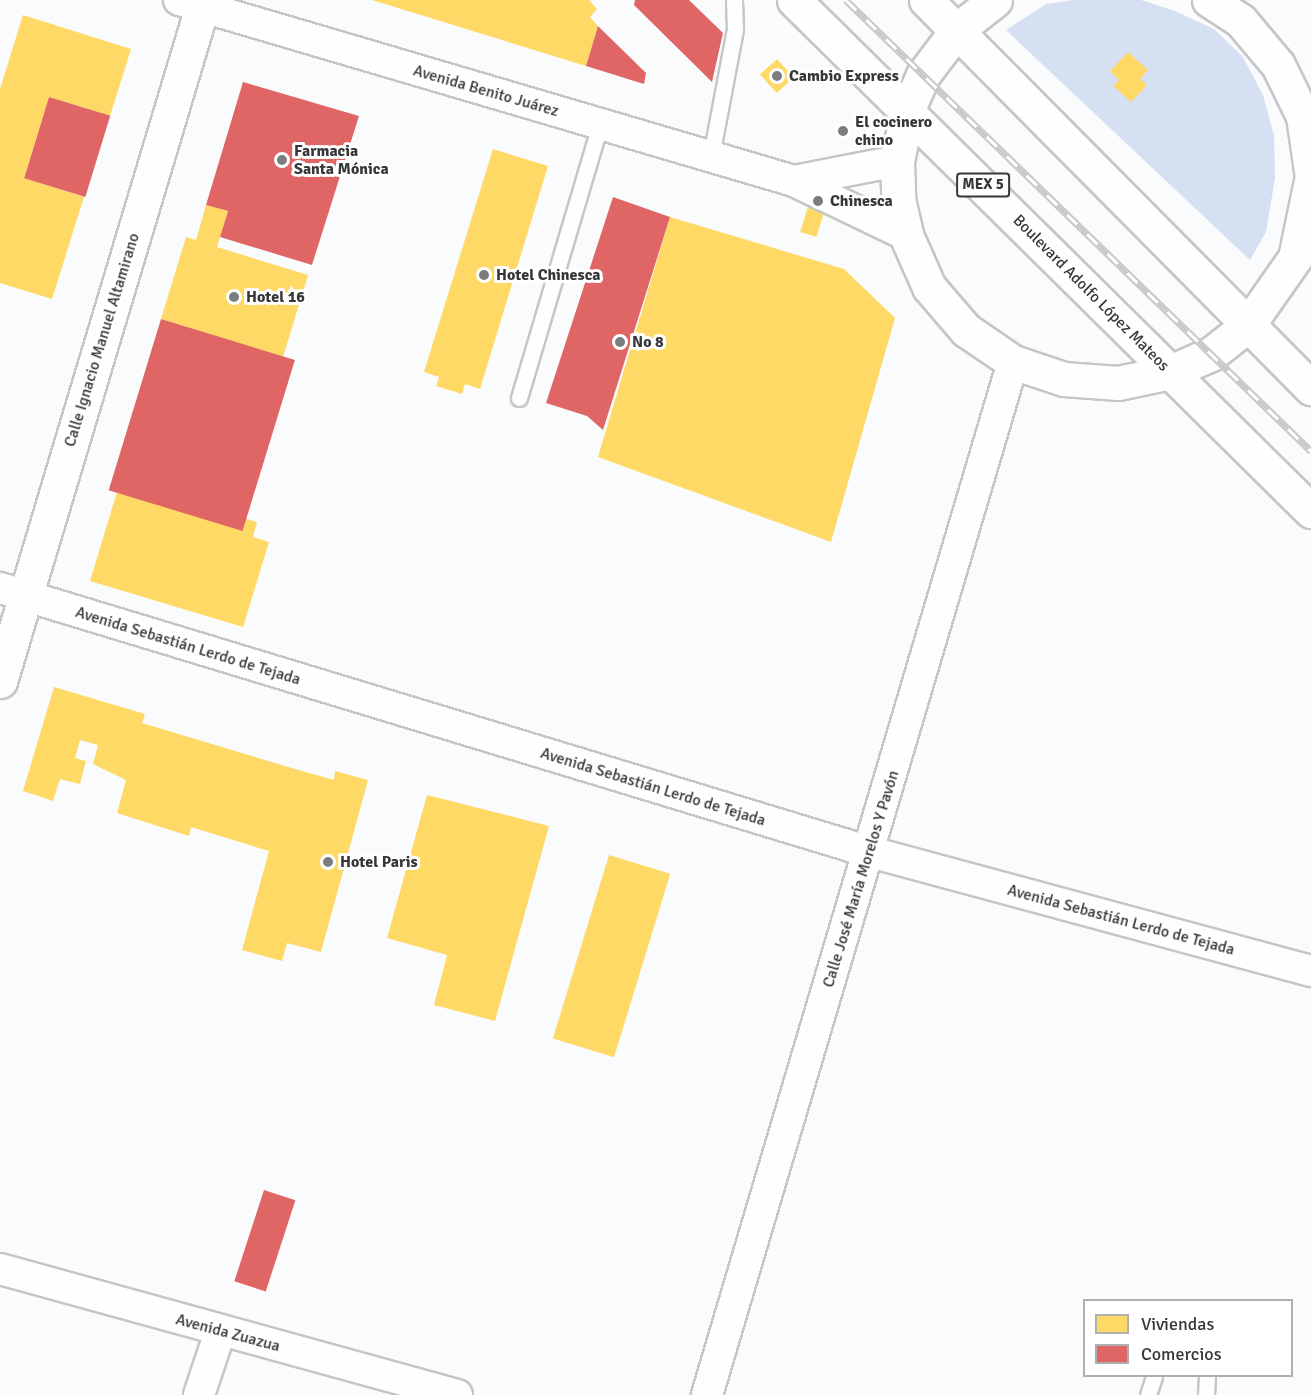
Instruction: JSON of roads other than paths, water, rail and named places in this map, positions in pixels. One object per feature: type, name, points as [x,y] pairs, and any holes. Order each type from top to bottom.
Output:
[{"type":"main road","name":"Boulevard Adolfo López Mateos","points":[[794,0],[908,109],[1311,511]]},
{"type":"main road","points":[[926,0],[1311,388]]},
{"type":"main road","points":[[995,0],[957,30],[923,75],[908,109],[897,161],[906,236],[929,287],[966,330],[1013,362],[1064,379],[1118,383],[1170,372],[1211,354],[1248,326],[1295,258],[1311,181]]},
{"type":"main road","points":[[1209,0],[1241,21],[1278,65],[1307,117],[1311,171]]},
{"type":"main road","name":"Calle Ignacio Manuel Altamirano","points":[[0,681],[13,592],[195,2]]},
{"type":"street","name":"Avenida Benito Juárez","points":[[195,2],[794,181],[906,236]]},
{"type":"street","name":"Avenida Benito Juárez","points":[[794,181],[897,161]]},
{"type":"street","name":"Calle José María Morelos Y Pavón","points":[[707,1395],[870,852],[1013,362]]},
{"type":"street","name":"Avenida Sebastián Lerdo de Tejada","points":[[13,592],[870,852],[1311,971]]},
{"type":"street","name":"Avenida Zuazua","points":[[0,1269],[220,1332],[457,1395]]},
{"type":"street","points":[[199,1395],[220,1332]]},
{"type":"lane","points":[[711,156],[735,29],[734,0]]},
{"type":"lane","points":[[519,398],[600,124]]},
{"type":"lane","points":[[1148,1395],[1154,1377]]},
{"type":"lane","points":[[1206,1395],[1208,1377]]},
{"type":"railway","points":[[846,0],[1311,451]]},
{"type":"place","name":"Cambio Express","points":[[777,76]]},
{"type":"place","name":"El cocinero chino","points":[[843,131]]},
{"type":"place","name":"Farmacia Santa Mónica","points":[[282,160]]},
{"type":"place","name":"Chinesca","points":[[818,201]]},
{"type":"place","name":"Hotel Chinesca","points":[[484,275]]},
{"type":"place","name":"Hotel 16","points":[[234,297]]},
{"type":"place","name":"No 8","points":[[620,342]]},
{"type":"place","name":"Hotel Paris","points":[[328,862]]}]
